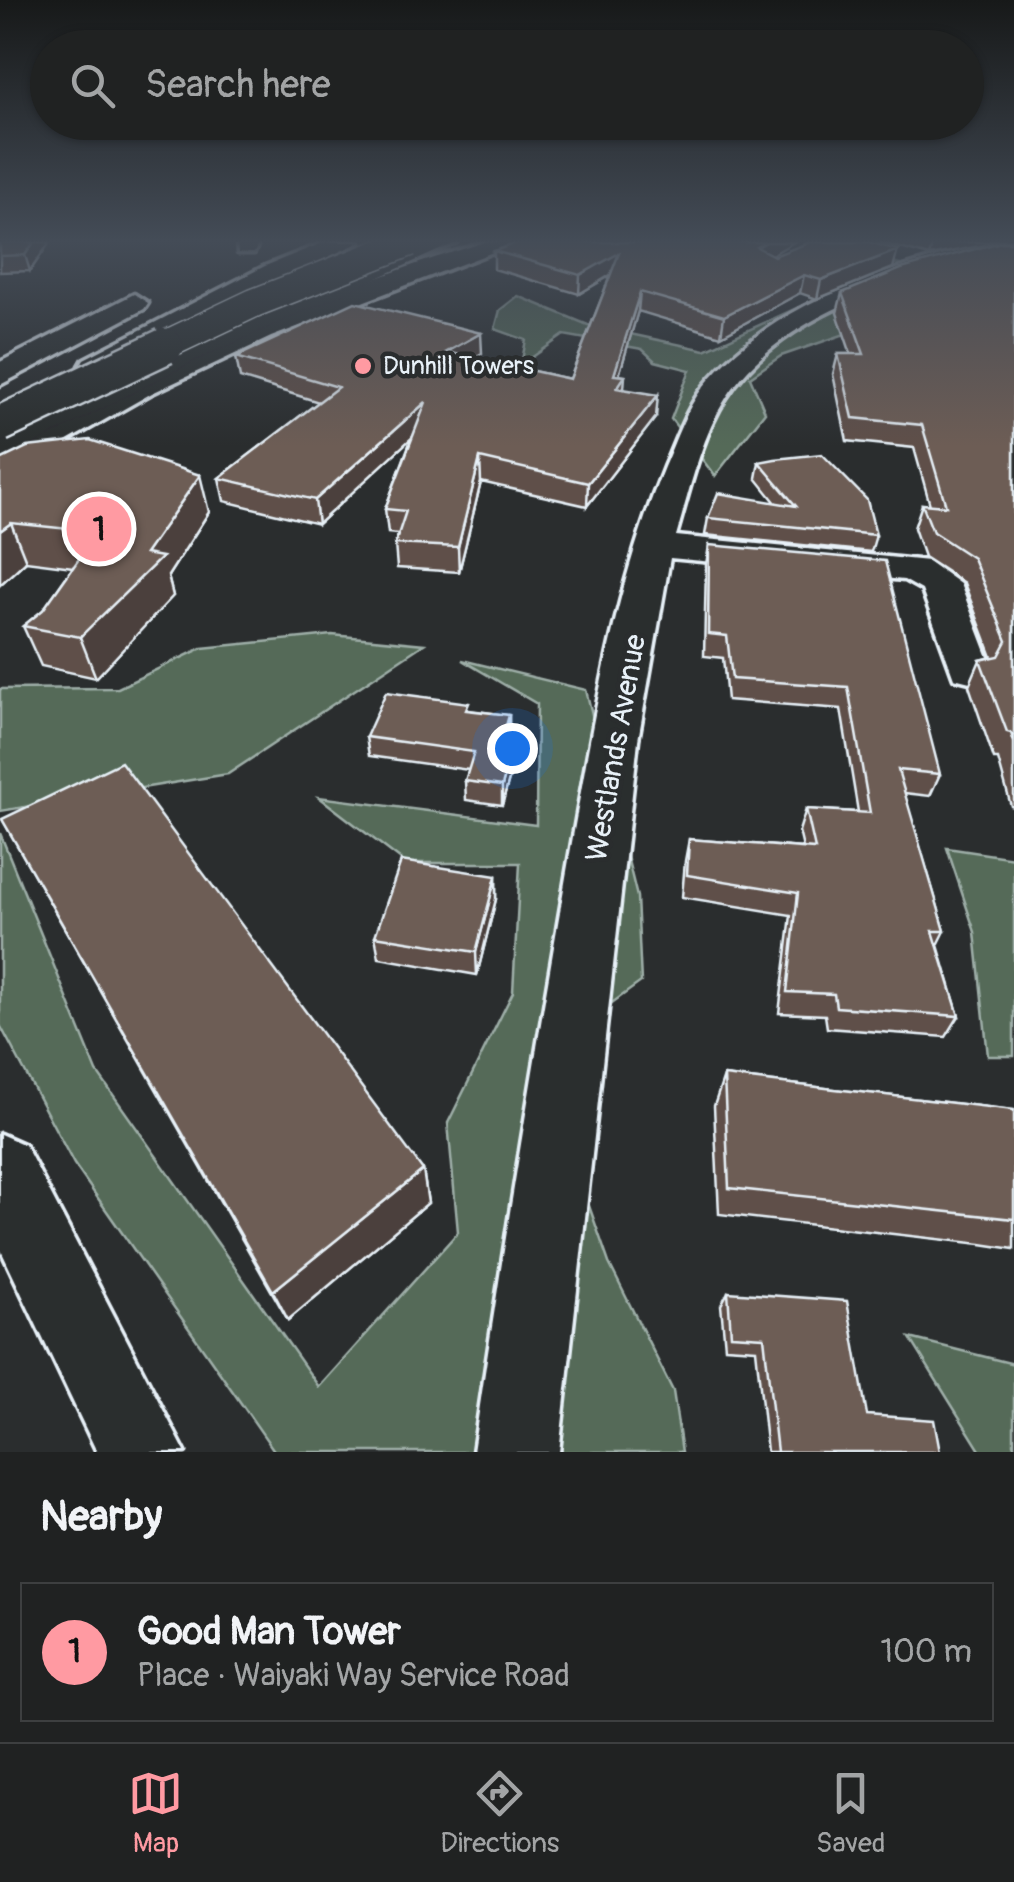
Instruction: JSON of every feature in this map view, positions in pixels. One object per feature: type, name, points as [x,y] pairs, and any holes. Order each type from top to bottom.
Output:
[{"type":"highway","points":[[0,375],[122,310]]},
{"type":"highway","points":[[0,425],[175,310]]},
{"type":"highway","points":[[0,425],[240,310]]},
{"type":"highway","points":[[7,457],[177,356],[286,310]]},
{"type":"street","points":[[7,457],[269,328],[314,310]]},
{"type":"street","name":"Westlands Avenue","points":[[516,1452],[554,1137],[607,782],[664,508],[713,394],[742,362],[820,310]]},
{"type":"street","points":[[655,545],[914,568],[940,584],[970,668]]},
{"type":"street","points":[[0,1170],[142,1452]]},
{"type":"green space","points":[[500,310],[551,310],[588,325],[705,350],[793,310],[902,310],[875,331],[842,335],[781,356],[750,377],[765,412],[715,476],[671,419],[690,370],[655,361],[642,349],[564,335],[521,365],[526,340],[495,329]]},
{"type":"green space","points":[[332,635],[424,644],[228,774],[0,811],[0,689],[118,688],[202,648]]},
{"type":"green space","points":[[462,660],[586,690],[637,897],[641,982],[537,1057],[609,1263],[673,1391],[682,1452],[275,1452],[74,1164],[0,1025],[0,833],[97,1072],[319,1387],[458,1232],[448,1123],[513,992],[520,863],[405,863],[319,797],[536,825],[537,704]]},
{"type":"green space","points":[[947,848],[1014,858],[1014,1056],[988,1056],[975,932]]},
{"type":"green space","points":[[910,1338],[1014,1364],[1014,1452],[981,1452]]},
{"type":"building","points":[[338,310],[387,310],[481,333],[447,352],[570,379],[597,310],[634,310],[614,375],[625,376],[617,388],[658,395],[588,483],[480,458],[458,547],[395,544],[406,511],[385,509],[426,402],[315,500],[219,478],[338,387],[236,357]]},
{"type":"building","points":[[702,310],[736,310],[724,316]]},
{"type":"building","points":[[848,310],[1014,310],[1014,742],[980,660],[999,656],[1007,641],[973,558],[933,532],[922,504],[946,506],[922,425],[853,418],[838,354],[864,354]]},
{"type":"building","points":[[90,440],[200,475],[145,554],[162,557],[80,637],[23,626],[43,610],[98,532],[11,523],[0,531],[0,460],[27,447]]},
{"type":"building","points":[[822,454],[867,500],[876,535],[708,518],[718,493],[796,506],[759,462]]},
{"type":"building","points":[[709,545],[885,561],[940,774],[898,770],[945,931],[933,931],[959,1016],[836,1007],[834,994],[787,992],[798,893],[687,875],[689,839],[815,849],[806,809],[870,813],[848,687],[732,679],[727,636],[708,634]]},
{"type":"building","points":[[386,692],[469,703],[466,710],[509,715],[502,741],[514,742],[502,786],[465,781],[474,752],[366,737]]},
{"type":"building","points":[[121,762],[423,1170],[273,1291],[2,819]]},
{"type":"building","points":[[401,861],[496,876],[476,952],[375,936]]},
{"type":"building","points":[[724,1076],[1014,1110],[1014,1219],[729,1188]]},
{"type":"building","points":[[728,1292],[847,1301],[867,1415],[934,1420],[940,1452],[777,1452],[764,1337],[731,1335]]},
{"type":"place","name":"Dunhill Towers","points":[[363,366]]},
{"type":"place","name":"Good Man Tower","points":[[99,529]]}]
